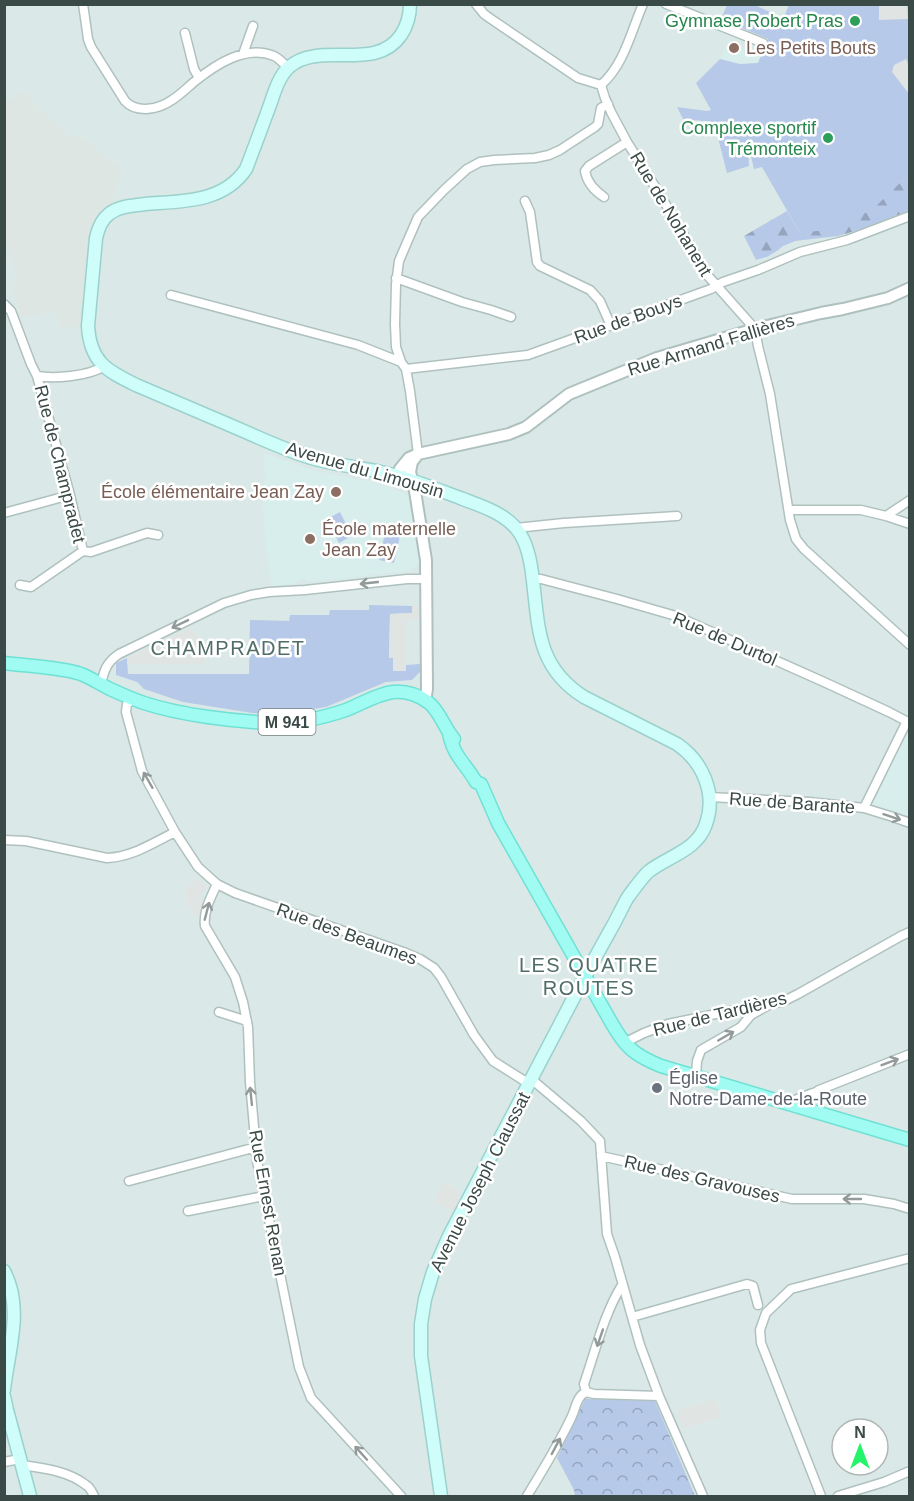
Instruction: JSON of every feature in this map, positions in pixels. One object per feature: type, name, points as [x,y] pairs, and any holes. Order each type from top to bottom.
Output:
[{"type":"main road","points":[[103,367],[91,346],[88,326],[96,238],[104,219],[124,207],[210,197],[226,190],[246,170],[279,83],[288,68],[308,57],[370,54],[387,49],[404,30],[409,18],[410,4]]},
{"type":"main road","name":"Avenue du Limousin","points":[[103,367],[136,385],[297,453],[412,480],[494,511],[516,528],[530,556],[539,633],[543,648],[555,672],[571,689],[584,697],[668,739],[687,751],[699,765],[709,797],[707,822],[698,839],[689,848],[647,873],[627,900],[585,977]]},
{"type":"main road","name":"M 941","points":[[4,663],[69,671],[88,676],[140,694],[164,707]]},
{"type":"main road","name":"M 941","points":[[102,681],[145,703],[190,713],[281,723],[336,712],[394,692],[412,694]]},
{"type":"main road","points":[[412,694],[425,701],[436,711],[448,733],[450,743],[476,782],[476,790],[495,816],[585,977],[629,1049],[650,1061],[696,1076],[909,1140]]},
{"type":"main road","name":"Avenue Joseph Claussat","points":[[441,1497],[421,1356],[421,1324],[425,1299],[443,1249],[585,977]]},
{"type":"main road","points":[[4,1271],[10,1288],[14,1326],[4,1390]]},
{"type":"main road","points":[[4,1396],[30,1497]]},
{"type":"street","points":[[83,4],[91,47],[129,106],[137,108],[161,106],[175,98],[199,78],[243,54],[276,56],[288,68]]},
{"type":"street","points":[[476,4],[491,20],[578,78],[601,85],[618,66],[643,4]]},
{"type":"street","points":[[666,4],[684,8],[763,43]]},
{"type":"street","points":[[243,54],[253,26]]},
{"type":"street","points":[[184,33],[194,69],[199,78]]},
{"type":"street","name":"Rue de Nohanent","points":[[601,85],[627,142],[704,271],[755,329],[770,394],[792,528],[796,539],[804,549],[909,645]]},
{"type":"street","points":[[425,701],[427,689],[426,560],[410,472],[412,462],[418,454],[410,391],[396,347],[396,278],[399,261],[418,217],[467,169],[480,162],[535,158],[560,150],[595,127],[598,124],[601,108],[608,104]]},
{"type":"street","points":[[604,197],[594,191],[585,171],[589,166],[627,142]]},
{"type":"street","points":[[525,201],[530,212],[537,262],[540,266],[590,291],[600,301],[611,326]]},
{"type":"street","name":"Rue de Bouys","points":[[171,295],[358,345],[403,365],[528,355],[694,295],[800,252],[847,240],[909,216]]},
{"type":"street","points":[[396,278],[511,317]]},
{"type":"street","name":"Rue Armand Fallières","points":[[418,454],[520,430],[569,394],[657,358],[755,329],[888,298],[909,288]]},
{"type":"street","name":"Rue de Champradet","points":[[4,304],[11,311],[31,364],[38,376],[83,551],[31,587],[20,585]]},
{"type":"street","points":[[38,376],[90,373],[103,367]]},
{"type":"street","points":[[398,476],[400,469],[409,458],[418,454]]},
{"type":"street","points":[[4,513],[70,495]]},
{"type":"street","points":[[886,516],[909,500]]},
{"type":"street","points":[[789,510],[861,510],[909,524]]},
{"type":"street","points":[[516,528],[677,516]]},
{"type":"street","points":[[83,551],[91,552],[147,533],[158,535]]},
{"type":"street","points":[[102,681],[107,664],[119,654],[224,603],[269,592],[427,579]]},
{"type":"street","name":"Rue de Durtol","points":[[533,579],[542,579],[676,616],[908,722]]},
{"type":"street","points":[[412,694],[420,686],[427,673]]},
{"type":"street","name":"Rue des Beaumes","points":[[134,699],[127,704],[126,712],[142,771],[175,832],[198,867],[217,884],[235,893],[420,959],[434,968],[441,977],[474,1035],[493,1061],[523,1080],[531,1081]]},
{"type":"street","points":[[864,808],[908,722]]},
{"type":"street","name":"Rue de Barante","points":[[709,797],[809,802],[864,808],[909,823]]},
{"type":"street","points":[[4,840],[26,841],[106,858],[132,853],[175,832]]},
{"type":"street","name":"Rue Ernest Renan","points":[[217,884],[206,909],[205,926],[235,977],[249,1027],[250,1082],[256,1147],[299,1367],[311,1398],[401,1497]]},
{"type":"street","name":"Rue de Tardières","points":[[624,1043],[668,1024],[749,1006],[782,1002],[909,932]]},
{"type":"street","points":[[696,1076],[697,1061],[701,1050],[741,1027],[751,1015],[770,1004]]},
{"type":"street","points":[[219,1012],[247,1021]]},
{"type":"street","points":[[787,1103],[909,1054]]},
{"type":"street","name":"Rue des Gravouses","points":[[531,1081],[563,1105],[600,1141],[601,1156],[792,1199],[864,1199],[909,1209]]},
{"type":"street","points":[[810,1110],[810,1102],[814,1093]]},
{"type":"street","points":[[129,1181],[256,1147]]},
{"type":"street","points":[[601,1156],[607,1234],[622,1285],[659,1396],[703,1497]]},
{"type":"street","points":[[188,1211],[264,1196]]},
{"type":"street","points":[[822,1497],[761,1343],[760,1330],[766,1313],[791,1289],[909,1258]]},
{"type":"street","points":[[632,1317],[747,1284],[753,1286],[758,1305]]},
{"type":"street","points":[[586,1392],[584,1384],[608,1315],[622,1285]]},
{"type":"street","points":[[527,1497],[573,1416],[582,1394],[586,1392],[659,1396]]},
{"type":"street","points":[[4,1462],[20,1462],[69,1475],[88,1486],[94,1497]]},
{"type":"street","points":[[838,1497],[909,1471]]},
{"type":"shaded area","points":[[5,5],[909,5],[909,1496],[5,1496]]},
{"type":"shaded area","points":[[879,5],[907,5],[908,19],[879,20]]},
{"type":"shaded area","name":"Les Petits Bouts","points":[[728,39],[761,57],[758,64],[740,64],[720,59]]},
{"type":"shaded area","points":[[906,59],[909,66],[909,94],[892,72],[894,65]]},
{"type":"shaded area","points":[[25,91],[35,106],[74,139],[80,136],[121,169],[112,204],[99,215],[90,231],[85,325],[60,328],[57,311],[22,317],[9,283],[18,281],[5,242],[4,103]]},
{"type":"shaded area","points":[[264,453],[316,471],[388,485],[408,494],[419,562],[411,571],[309,582],[304,578],[293,584],[272,586],[263,506]]},
{"type":"shaded area","points":[[421,605],[421,620],[406,621],[406,671],[393,671],[393,658],[389,658],[390,614],[412,613],[412,606]]},
{"type":"shaded area","points":[[192,627],[205,654],[205,664],[127,664],[127,658]]},
{"type":"shaded area","points":[[906,734],[909,736],[909,819],[875,808],[873,803]]},
{"type":"shaded area","points":[[194,879],[207,886],[200,897],[201,902],[205,903],[202,917],[196,918],[188,905],[185,893]]},
{"type":"shaded area","points":[[444,1181],[459,1191],[456,1197],[460,1199],[454,1211],[434,1201]]},
{"type":"shaded area","points":[[716,1399],[722,1417],[682,1429],[676,1411]]},
{"type":"green space","name":"Complexe sportif Trémonteix","points":[[727,5],[755,5],[782,18],[776,35],[789,5],[909,5],[909,176],[873,209],[834,229],[800,233],[762,167],[754,169],[748,144],[749,166],[727,173],[714,122],[683,119],[677,107],[711,110],[696,83],[720,59],[740,64],[758,63],[768,39],[721,19]]},
{"type":"green space","points":[[909,176],[909,210],[879,224],[838,236],[795,241],[767,257],[756,260],[744,236],[787,211],[800,233]]},
{"type":"green space","points":[[340,512],[352,536],[339,543],[327,519]]},
{"type":"green space","points":[[385,533],[400,536],[394,563],[379,560]]},
{"type":"green space","points":[[369,605],[412,606],[412,613],[390,614],[389,658],[393,658],[393,670],[405,671],[406,665],[420,664],[420,672],[412,680],[386,682],[326,707],[277,715],[252,713],[183,702],[144,689],[137,682],[116,675],[116,663],[127,658],[128,674],[249,674],[250,620],[289,621],[290,615],[329,615],[330,610],[369,610]]},
{"type":"green space","points":[[585,1399],[655,1401],[695,1496],[575,1496],[557,1458]]},
{"type":"place","name":"Gymnase Robert Pras","points":[[855,21]]},
{"type":"place","name":"Les Petits Bouts","points":[[734,48]]},
{"type":"place","name":"Complexe sportif Trémonteix","points":[[828,138]]},
{"type":"place","name":"École élémentaire Jean Zay","points":[[336,492]]},
{"type":"place","name":"École maternelle Jean Zay","points":[[310,539]]},
{"type":"place","name":"Église Notre-Dame-de-la-Route","points":[[657,1088]]},
{"type":"district","name":"CHAMPRADET","points":[[228,648]]},
{"type":"district","name":"LES QUATRE ROUTES","points":[[589,976]]}]
